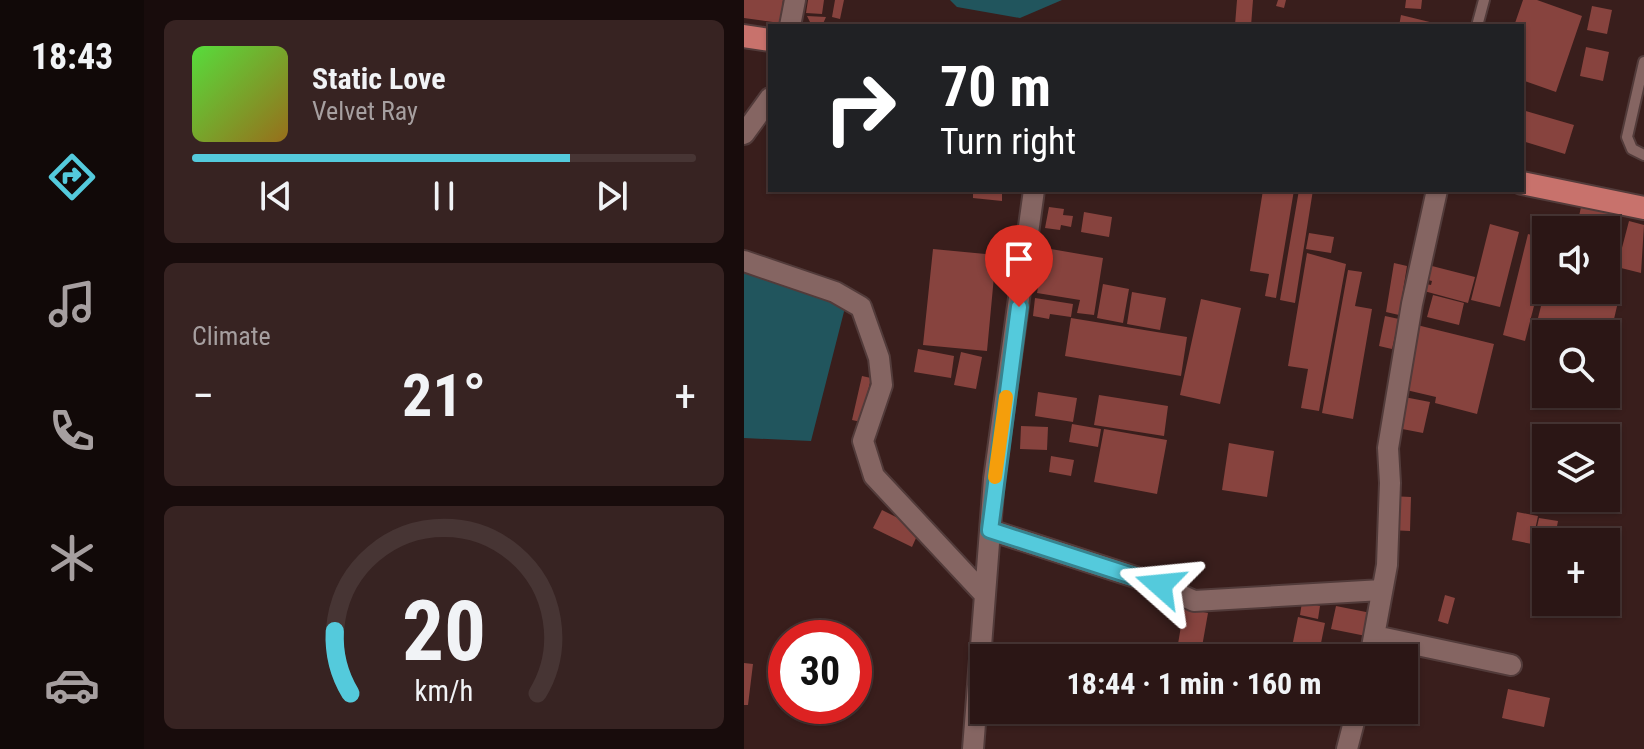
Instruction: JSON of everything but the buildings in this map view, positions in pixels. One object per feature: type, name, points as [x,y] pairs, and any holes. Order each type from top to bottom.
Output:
[{"type":"main road","points":[[744,36],[768,40]]},
{"type":"main road","points":[[1524,183],[1644,208]]},
{"type":"street","points":[[790,24],[795,0]]},
{"type":"street","points":[[744,134],[768,101]]},
{"type":"street","points":[[973,749],[990,530],[1034,192]]},
{"type":"street","points":[[1373,644],[1382,590],[1390,483],[1388,448],[1437,192]]},
{"type":"street","points":[[744,261],[835,292],[861,307],[879,358],[882,385],[863,441],[874,476],[985,595]]},
{"type":"street","points":[[990,530],[1160,585],[1194,601],[1382,590]]},
{"type":"street","points":[[1375,636],[1511,665]]},
{"type":"street","points":[[1347,749],[1353,724]]},
{"type":"lane","points":[[1478,24],[1484,0]]},
{"type":"lane","points":[[1644,62],[1627,137],[1632,149],[1644,155]]},
{"type":"water","points":[[950,0],[1062,0],[1020,18],[957,7]]},
{"type":"water","points":[[744,253],[808,271],[849,292],[811,441],[744,438]]},
{"type":"slow traffic","points":[[995,477],[1006,397]]},
{"type":"route","points":[[1019,307],[994,479],[990,530],[1160,585]]}]
